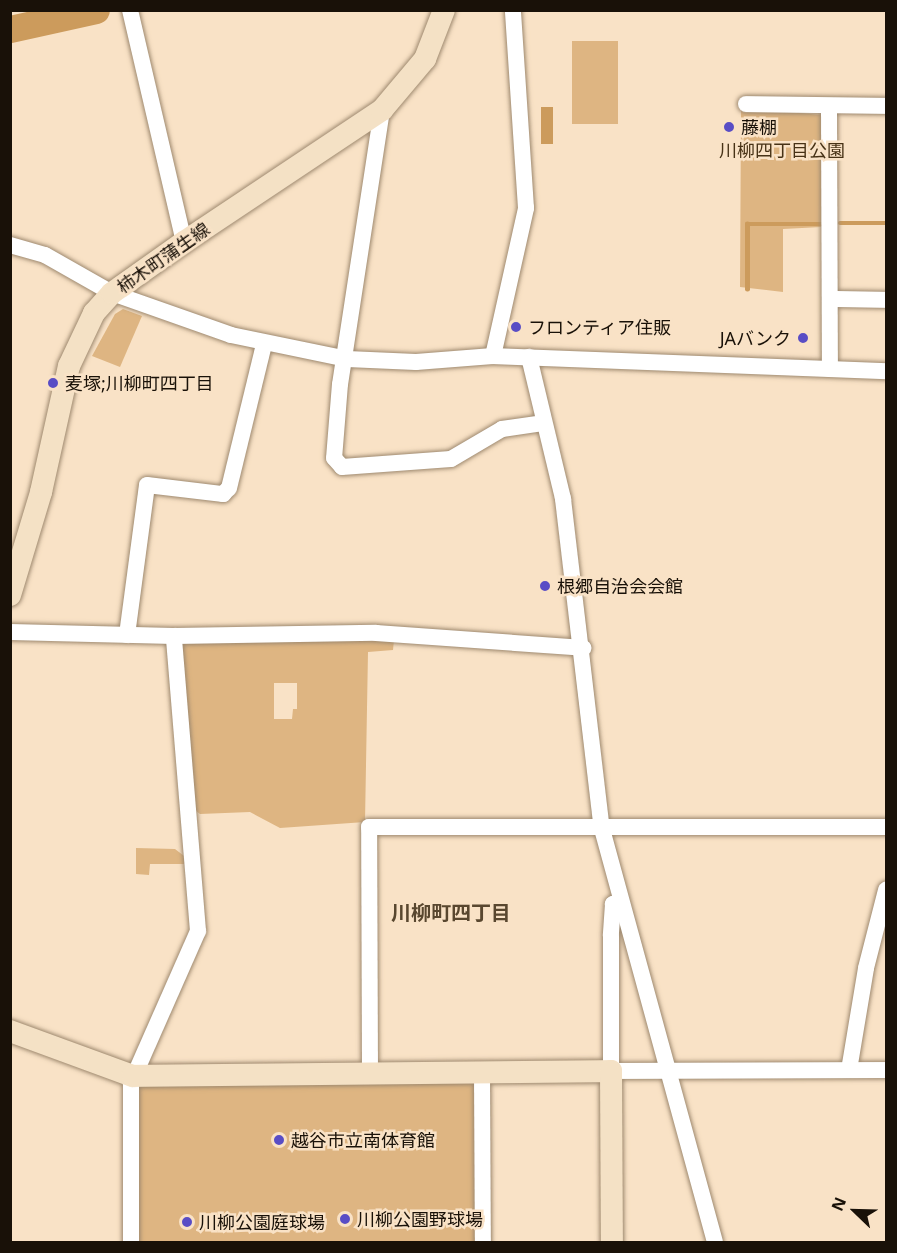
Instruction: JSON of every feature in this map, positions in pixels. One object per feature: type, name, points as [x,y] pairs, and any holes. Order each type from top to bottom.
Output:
[{"type":"street","points":[[130,10],[184,242]]},
{"type":"street","name":"柿木町蒲生線","points":[[10,595],[19,544],[69,366],[94,313],[112,293],[184,242],[382,110],[425,59],[444,10]]},
{"type":"street","points":[[494,356],[526,208],[513,10]]},
{"type":"street","points":[[746,104],[829,107],[886,106]]},
{"type":"street","points":[[829,107],[830,369]]},
{"type":"street","points":[[382,110],[346,359],[340,384],[334,458],[342,467],[451,459],[502,429],[543,423]]},
{"type":"street","points":[[10,245],[45,255],[112,293],[264,344],[346,359],[416,362],[494,356],[886,371]]},
{"type":"street","points":[[830,299],[886,300]]},
{"type":"street","points":[[128,635],[147,484],[223,494],[230,489],[264,344]]},
{"type":"street","points":[[529,357],[563,499],[583,648],[602,829],[715,1242]]},
{"type":"street","points":[[10,632],[174,636],[376,633],[583,648]]},
{"type":"street","points":[[131,1242],[134,1076],[198,931],[174,636]]},
{"type":"street","points":[[370,1074],[369,827],[602,829],[886,827]]},
{"type":"street","points":[[849,1070],[866,968],[886,890]]},
{"type":"street","points":[[612,1242],[611,936],[613,904],[620,901]]},
{"type":"street","points":[[10,1031],[134,1076],[886,1070]]},
{"type":"street","points":[[482,1074],[483,1242]]},
{"type":"green space","points":[[572,41],[618,41],[618,124],[572,124]]},
{"type":"green space","name":"川柳四丁目公園","points":[[741,108],[822,115],[821,227],[783,229],[783,292],[740,287]]},
{"type":"green space","points":[[123,309],[142,316],[120,367],[92,356],[115,314]]},
{"type":"green space","points":[[394,640],[393,650],[368,652],[365,822],[280,828],[250,812],[200,814],[192,808],[181,642]],"holes":[[[274,683],[297,683],[297,709],[293,709],[292,719],[274,719]]]},
{"type":"green space","points":[[136,848],[175,849],[188,859],[189,864],[150,864],[149,875],[136,874]]},
{"type":"green space","points":[[135,1074],[482,1074],[482,1242],[135,1242]]},
{"type":"shaded area","points":[[541,107],[553,107],[553,144],[541,144]]},
{"type":"waterway","points":[[10,29],[96,10]]},
{"type":"waterway","points":[[840,223],[886,223]]},
{"type":"waterway","points":[[747,289],[747,224],[822,224]]},
{"type":"place","name":"藤棚","points":[[729,127]]},
{"type":"place","name":"フロンティア住販","points":[[516,327]]},
{"type":"place","name":"JAバンク","points":[[803,338]]},
{"type":"place","name":"麦塚;川柳町四丁目","points":[[53,383]]},
{"type":"place","name":"根郷自治会会館","points":[[545,586]]},
{"type":"place","name":"越谷市立南体育館","points":[[279,1140]]},
{"type":"place","name":"川柳公園野球場","points":[[345,1219]]},
{"type":"place","name":"川柳公園庭球場","points":[[187,1222]]},
{"type":"district","name":"川柳町四丁目","points":[[451,912]]}]
